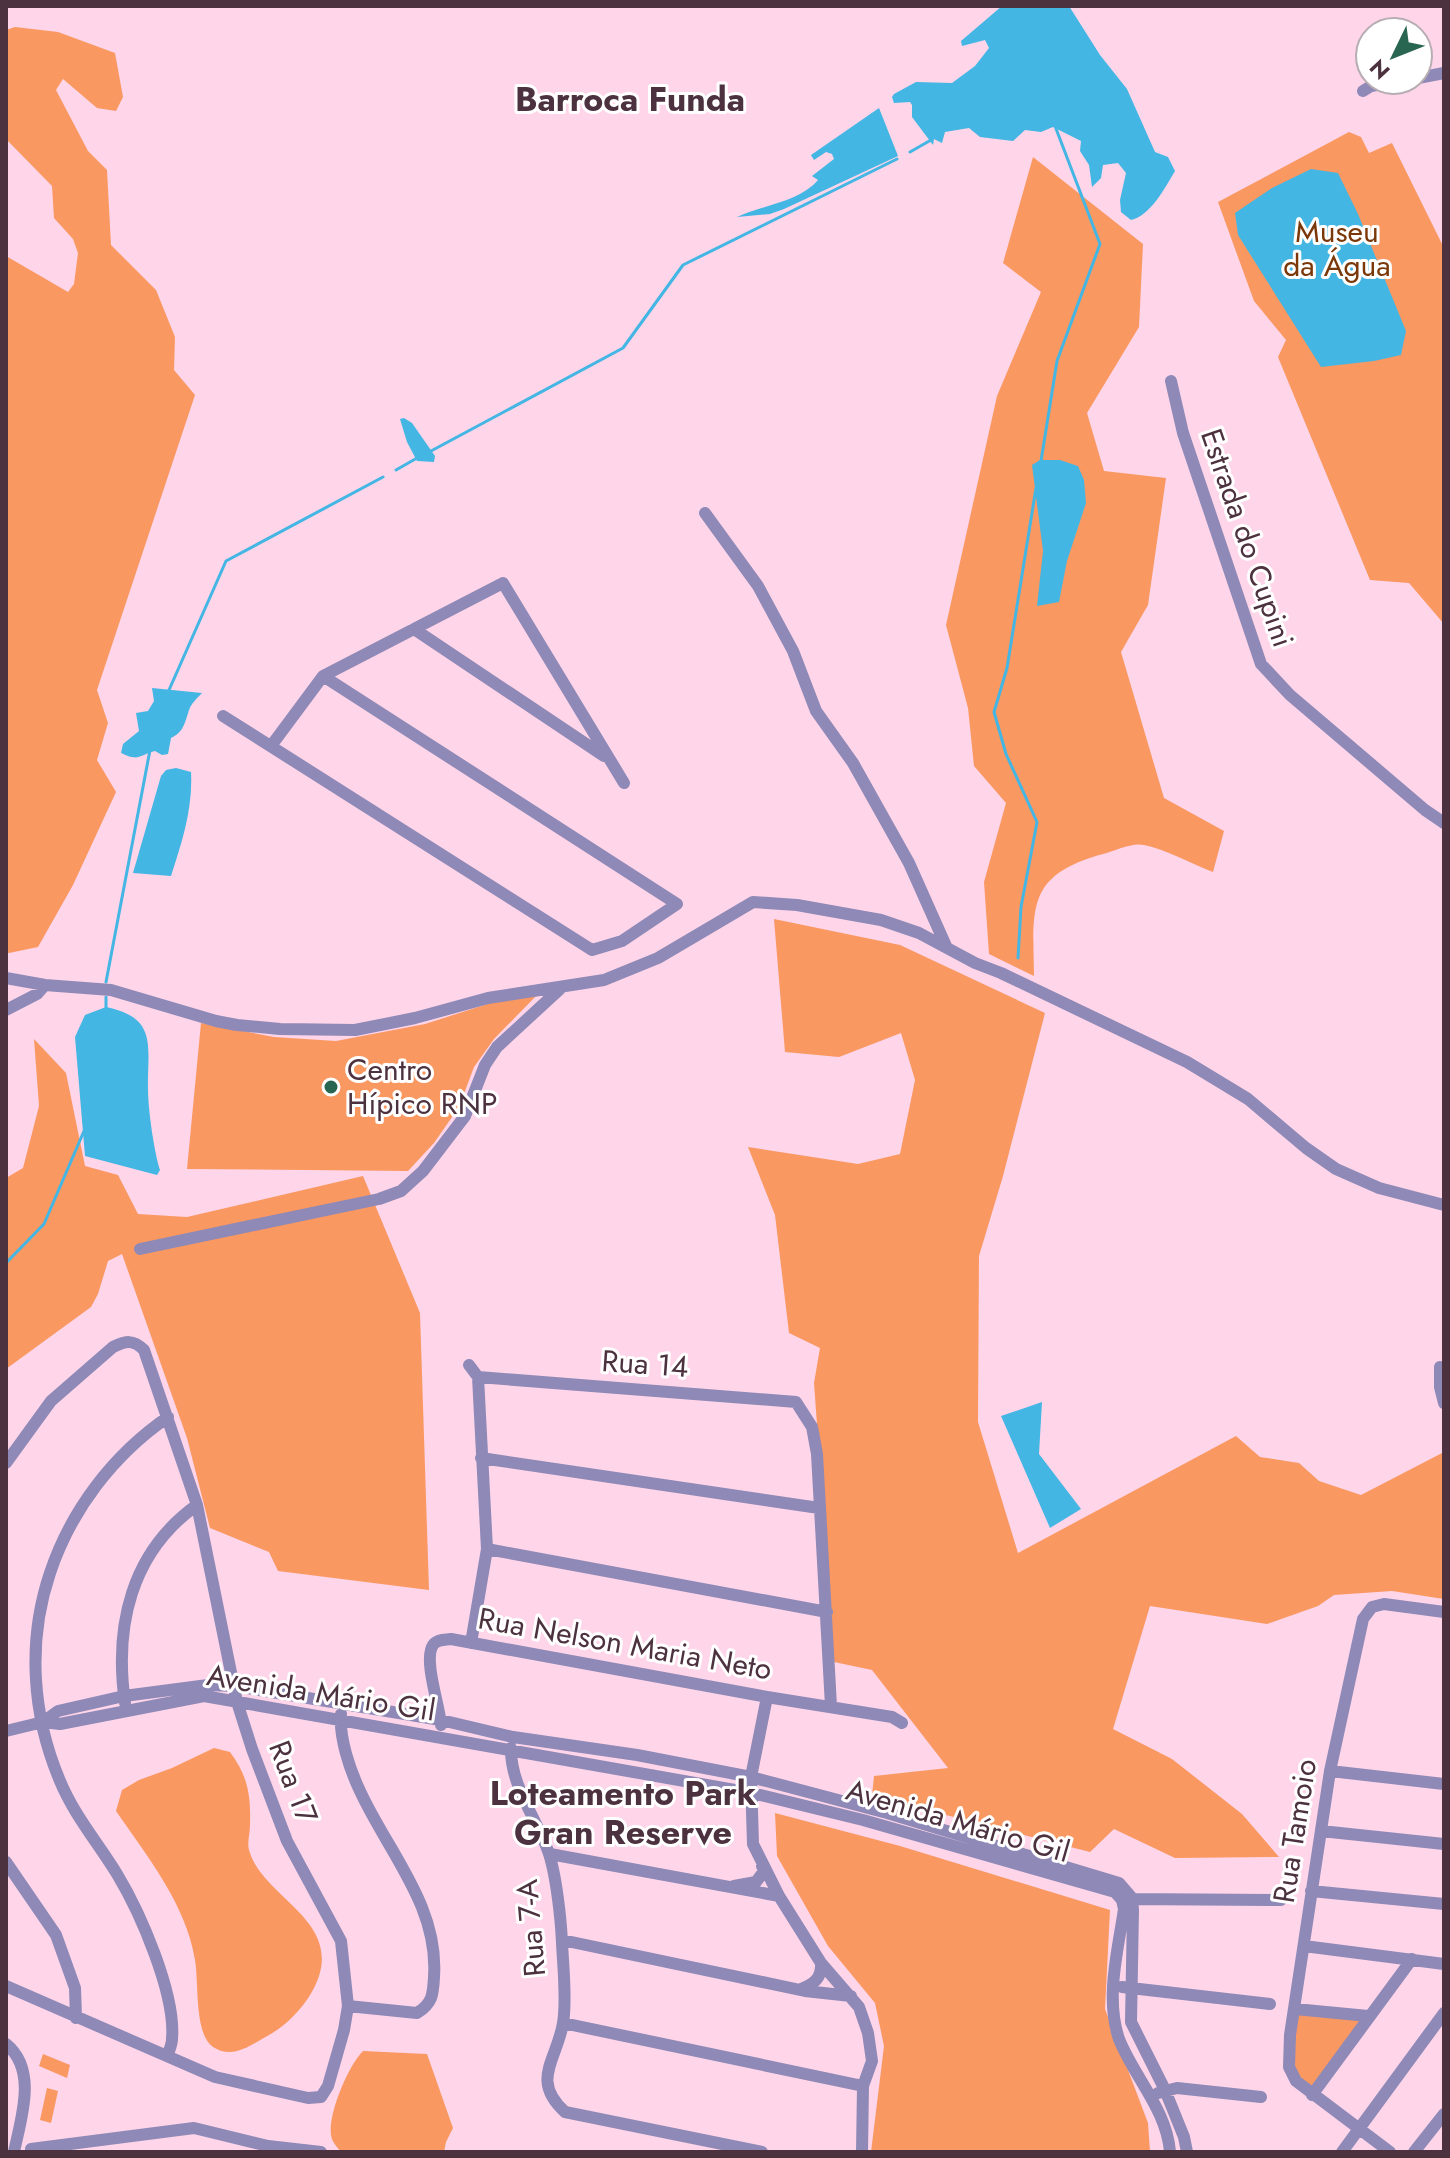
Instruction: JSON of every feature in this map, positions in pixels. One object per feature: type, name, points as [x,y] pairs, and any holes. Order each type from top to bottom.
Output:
[{"type":"street","name":"Estrada do Cupini","points":[[1171,381],[1183,433],[1261,664],[1290,695],[1444,823]]},
{"type":"street","points":[[705,513],[758,586],[793,651],[816,711],[853,763],[909,863],[946,946]]},
{"type":"street","points":[[271,746],[323,676],[503,583],[624,783]]},
{"type":"street","points":[[414,629],[610,760]]},
{"type":"street","points":[[223,716],[592,950],[622,941],[677,904],[323,676]]},
{"type":"street","points":[[6,978],[45,985],[111,990],[237,1025],[355,1030],[488,998],[604,980],[658,958],[753,902],[797,905],[881,920],[919,933],[975,963],[1011,977],[1187,1062],[1248,1099],[1336,1169],[1379,1188],[1444,1205]]},
{"type":"street","points":[[6,1010],[37,994],[45,985]]},
{"type":"street","points":[[140,1249],[379,1199],[401,1191],[423,1171],[465,1116],[485,1065],[497,1047],[561,988]]},
{"type":"street","name":"Rua 17","points":[[6,1463],[51,1401],[113,1347],[125,1341],[136,1342],[144,1350],[197,1505],[237,1702],[252,1749],[287,1841],[341,1941],[348,2006],[328,2086],[321,2097],[308,2098],[215,2077],[167,2056]]},
{"type":"street","points":[[469,1365],[478,1377],[487,1549],[471,1643]]},
{"type":"street","points":[[1444,1368],[1440,1367],[1439,1375],[1444,1403]]},
{"type":"street","name":"Rua 14","points":[[478,1377],[796,1402],[812,1427],[817,1454],[819,1508]]},
{"type":"street","points":[[6,1986],[167,2056],[172,2040],[169,2006],[161,1975],[134,1903],[59,1779],[36,1693],[35,1643],[43,1594],[57,1550],[81,1506],[109,1469],[168,1417]]},
{"type":"street","points":[[481,1458],[819,1508],[831,1706]]},
{"type":"street","points":[[126,1710],[121,1662],[122,1631],[130,1594],[160,1538],[178,1518],[197,1505]]},
{"type":"street","points":[[487,1549],[827,1612]]},
{"type":"street","name":"Rua Tamoio","points":[[1312,2095],[1296,2081],[1289,2067],[1295,2009],[1330,1771],[1363,1619],[1372,1607],[1384,1604],[1444,1612]]},
{"type":"street","name":"Rua Nelson Maria Neto","points":[[441,1738],[441,1720],[430,1658],[433,1646],[439,1640],[831,1706],[892,1717],[902,1723]]},
{"type":"street","name":"Avenida Mário Gil","points":[[43,1722],[60,1724],[126,1710],[159,1697],[208,1685],[235,1686],[751,1777],[865,1814],[1056,1869],[1127,1899]]},
{"type":"street","name":"Avenida Mário Gil","points":[[43,1722],[58,1711],[124,1696],[204,1696],[865,1814]]},
{"type":"street","points":[[727,1887],[756,1882],[764,1871],[753,1844],[751,1777],[767,1697]]},
{"type":"street","points":[[342,1705],[340,1721],[359,1789],[425,1912],[436,1955],[433,1998],[428,2006],[417,2013],[348,2006]]},
{"type":"street","points":[[6,1731],[43,1722]]},
{"type":"street","name":"Rua 7-A","points":[[513,1737],[511,1752],[515,1775],[550,1854],[562,1940],[563,2023],[549,2066],[547,2087],[550,2097],[565,2112],[762,2152]]},
{"type":"street","points":[[634,1773],[637,1755]]},
{"type":"street","points":[[1330,1771],[1444,1784]]},
{"type":"street","points":[[1321,1831],[1444,1844]]},
{"type":"street","points":[[550,1854],[779,1896]]},
{"type":"street","points":[[6,1862],[56,1935],[75,1988],[76,2018]]},
{"type":"street","points":[[762,1865],[821,1963],[859,2007],[868,2033],[872,2061],[863,2086],[862,2152]]},
{"type":"street","points":[[1311,1891],[1444,1904]]},
{"type":"street","points":[[1127,1899],[1281,1900]]},
{"type":"street","points":[[1127,1899],[1113,1987],[1113,2012],[1119,2037],[1131,2065],[1151,2096],[1170,2152]]},
{"type":"street","points":[[1127,1899],[1131,2022],[1165,2090],[1187,2152]]},
{"type":"street","points":[[562,1940],[799,1989],[851,1996]]},
{"type":"street","points":[[1304,1946],[1444,1964]]},
{"type":"street","points":[[1390,2152],[1312,2095],[1412,1959]]},
{"type":"street","points":[[799,1989],[815,1982],[821,1963]]},
{"type":"street","points":[[1113,1987],[1270,2004]]},
{"type":"street","points":[[1295,2009],[1368,2016]]},
{"type":"street","points":[[1342,2152],[1444,2013]]},
{"type":"street","points":[[563,2023],[863,2086]]},
{"type":"street","points":[[6,2044],[16,2052],[27,2087],[14,2152]]},
{"type":"street","points":[[1151,2096],[1177,2088],[1261,2097]]},
{"type":"street","points":[[1414,2152],[1444,2114]]},
{"type":"street","points":[[31,2149],[194,2128],[268,2146],[321,2152]]},
{"type":"green space","points":[[15,27],[58,32],[115,53],[123,97],[116,111],[97,108],[63,79],[56,90],[88,151],[107,170],[111,245],[156,290],[175,337],[174,370],[195,395],[97,690],[108,723],[97,760],[116,792],[73,885],[38,947],[9,953],[6,952],[6,256],[68,292],[74,284],[78,253],[73,239],[54,218],[52,186],[6,139],[6,30]]},
{"type":"green space","name":"Museu da Água","points":[[1349,132],[1361,137],[1369,153],[1392,143],[1444,248],[1444,624],[1409,583],[1370,580],[1278,357],[1286,340],[1254,301],[1218,202]]},
{"type":"green space","points":[[1033,157],[1143,244],[1139,327],[1087,413],[1104,471],[1166,478],[1148,605],[1121,652],[1164,798],[1224,831],[1213,872],[1140,844],[1078,862],[1060,872],[1039,897],[1035,913],[1034,976],[989,954],[984,882],[1006,803],[974,766],[968,708],[946,625],[997,396],[1041,292],[1003,263]]},
{"type":"green space","points":[[774,919],[900,945],[1045,1013],[979,1256],[978,1422],[1018,1553],[1236,1436],[1260,1457],[1299,1463],[1319,1481],[1361,1495],[1444,1452],[1444,1599],[1392,1591],[1334,1595],[1318,1606],[1267,1624],[1150,1606],[1113,1729],[1172,1759],[1242,1814],[1279,1857],[1175,1858],[1114,1829],[1090,1852],[872,1796],[874,1776],[948,1768],[872,1670],[834,1662],[814,1383],[820,1348],[789,1333],[775,1215],[748,1147],[858,1164],[900,1154],[915,1080],[901,1033],[839,1057],[785,1052]]},
{"type":"green space","name":"Centro Hípico RNP","points":[[536,996],[494,1039],[474,1067],[459,1107],[434,1143],[408,1171],[187,1169],[201,1023],[274,1037],[336,1041],[425,1024],[497,1001]]},
{"type":"green space","points":[[34,1039],[66,1073],[85,1166],[118,1175],[138,1214],[187,1217],[363,1176],[420,1313],[429,1590],[278,1571],[269,1552],[210,1528],[187,1438],[122,1254],[108,1261],[91,1307],[6,1369],[6,1178],[23,1168],[39,1106]]},
{"type":"green space","points":[[214,1748],[230,1752],[241,1769],[250,1805],[249,1850],[269,1883],[312,1928],[320,1945],[322,1965],[310,1995],[288,2021],[249,2047],[235,2052],[220,2051],[207,2040],[198,2007],[195,1960],[183,1919],[164,1881],[116,1811],[122,1790]]},
{"type":"green space","points":[[775,1813],[900,1846],[1110,1910],[1105,2009],[1148,2123],[1150,2152],[871,2152],[884,2046],[875,2003],[828,1946],[777,1856]]},
{"type":"green space","points":[[1296,2011],[1363,2019],[1312,2092],[1291,2065]]},
{"type":"green space","points":[[363,2051],[427,2054],[453,2128],[444,2152],[341,2152],[331,2135],[333,2115],[345,2079]]},
{"type":"green space","points":[[43,2054],[70,2065],[67,2078],[39,2066]]},
{"type":"green space","points":[[47,2088],[58,2091],[51,2123],[40,2120]]},
{"type":"water","points":[[1002,6],[1069,6],[1100,55],[1127,89],[1155,152],[1168,157],[1175,171],[1156,200],[1138,217],[1131,220],[1121,212],[1120,200],[1126,173],[1118,163],[1103,165],[1101,178],[1092,187],[1089,165],[1080,151],[1081,141],[1053,127],[1041,132],[1025,130],[1013,141],[980,137],[969,128],[945,132],[942,143],[934,139],[933,145],[912,117],[910,102],[894,103],[894,94],[916,82],[952,83],[975,66],[989,48],[985,40],[962,46],[961,41]]},
{"type":"water","points":[[879,108],[898,156],[784,209],[770,214],[737,217],[791,198],[810,187],[818,180],[812,176],[834,159],[832,154],[826,152],[814,160],[811,155]]},
{"type":"water","points":[[1311,169],[1338,173],[1358,214],[1406,331],[1401,355],[1321,367],[1238,235],[1235,213],[1272,188]]},
{"type":"water","points":[[400,419],[412,423],[435,456],[434,462],[417,461]]},
{"type":"water","points":[[1040,460],[1060,460],[1078,466],[1084,480],[1086,503],[1067,561],[1059,602],[1037,606],[1043,551],[1032,465]]},
{"type":"water","points":[[152,688],[202,693],[191,706],[181,730],[171,738],[168,754],[155,751],[139,757],[127,756],[121,753],[123,744],[139,731],[136,713],[148,711],[154,701]]},
{"type":"water","points":[[176,768],[191,772],[191,786],[186,825],[171,876],[133,873],[161,776],[166,770]]},
{"type":"water","points":[[106,1007],[135,1019],[146,1036],[149,1107],[160,1170],[157,1175],[85,1156],[75,1037],[85,1015]]},
{"type":"water","points":[[1042,1402],[1039,1454],[1081,1509],[1050,1528],[1001,1416]]},
{"type":"waterway","points":[[1041,461],[1057,361],[1100,244],[1055,126]]},
{"type":"waterway","points":[[910,152],[931,140]]},
{"type":"waterway","points":[[431,451],[623,348],[683,265],[897,159]]},
{"type":"waterway","points":[[396,470],[417,458]]},
{"type":"waterway","points":[[169,690],[226,561],[383,477]]},
{"type":"waterway","points":[[1018,958],[1021,907],[1037,822],[1006,754],[994,712],[1007,668],[1036,488]]},
{"type":"waterway","points":[[106,982],[150,750]]},
{"type":"waterway","points":[[106,997],[106,1011]]},
{"type":"waterway","points":[[6,1263],[44,1224],[84,1131]]},
{"type":"place","name":"Centro Hípico RNP","points":[[331,1087]]},
{"type":"district","name":"Barroca Funda","points":[[630,99]]},
{"type":"district","name":"Loteamento Park Gran Reserve","points":[[623,1812]]}]
